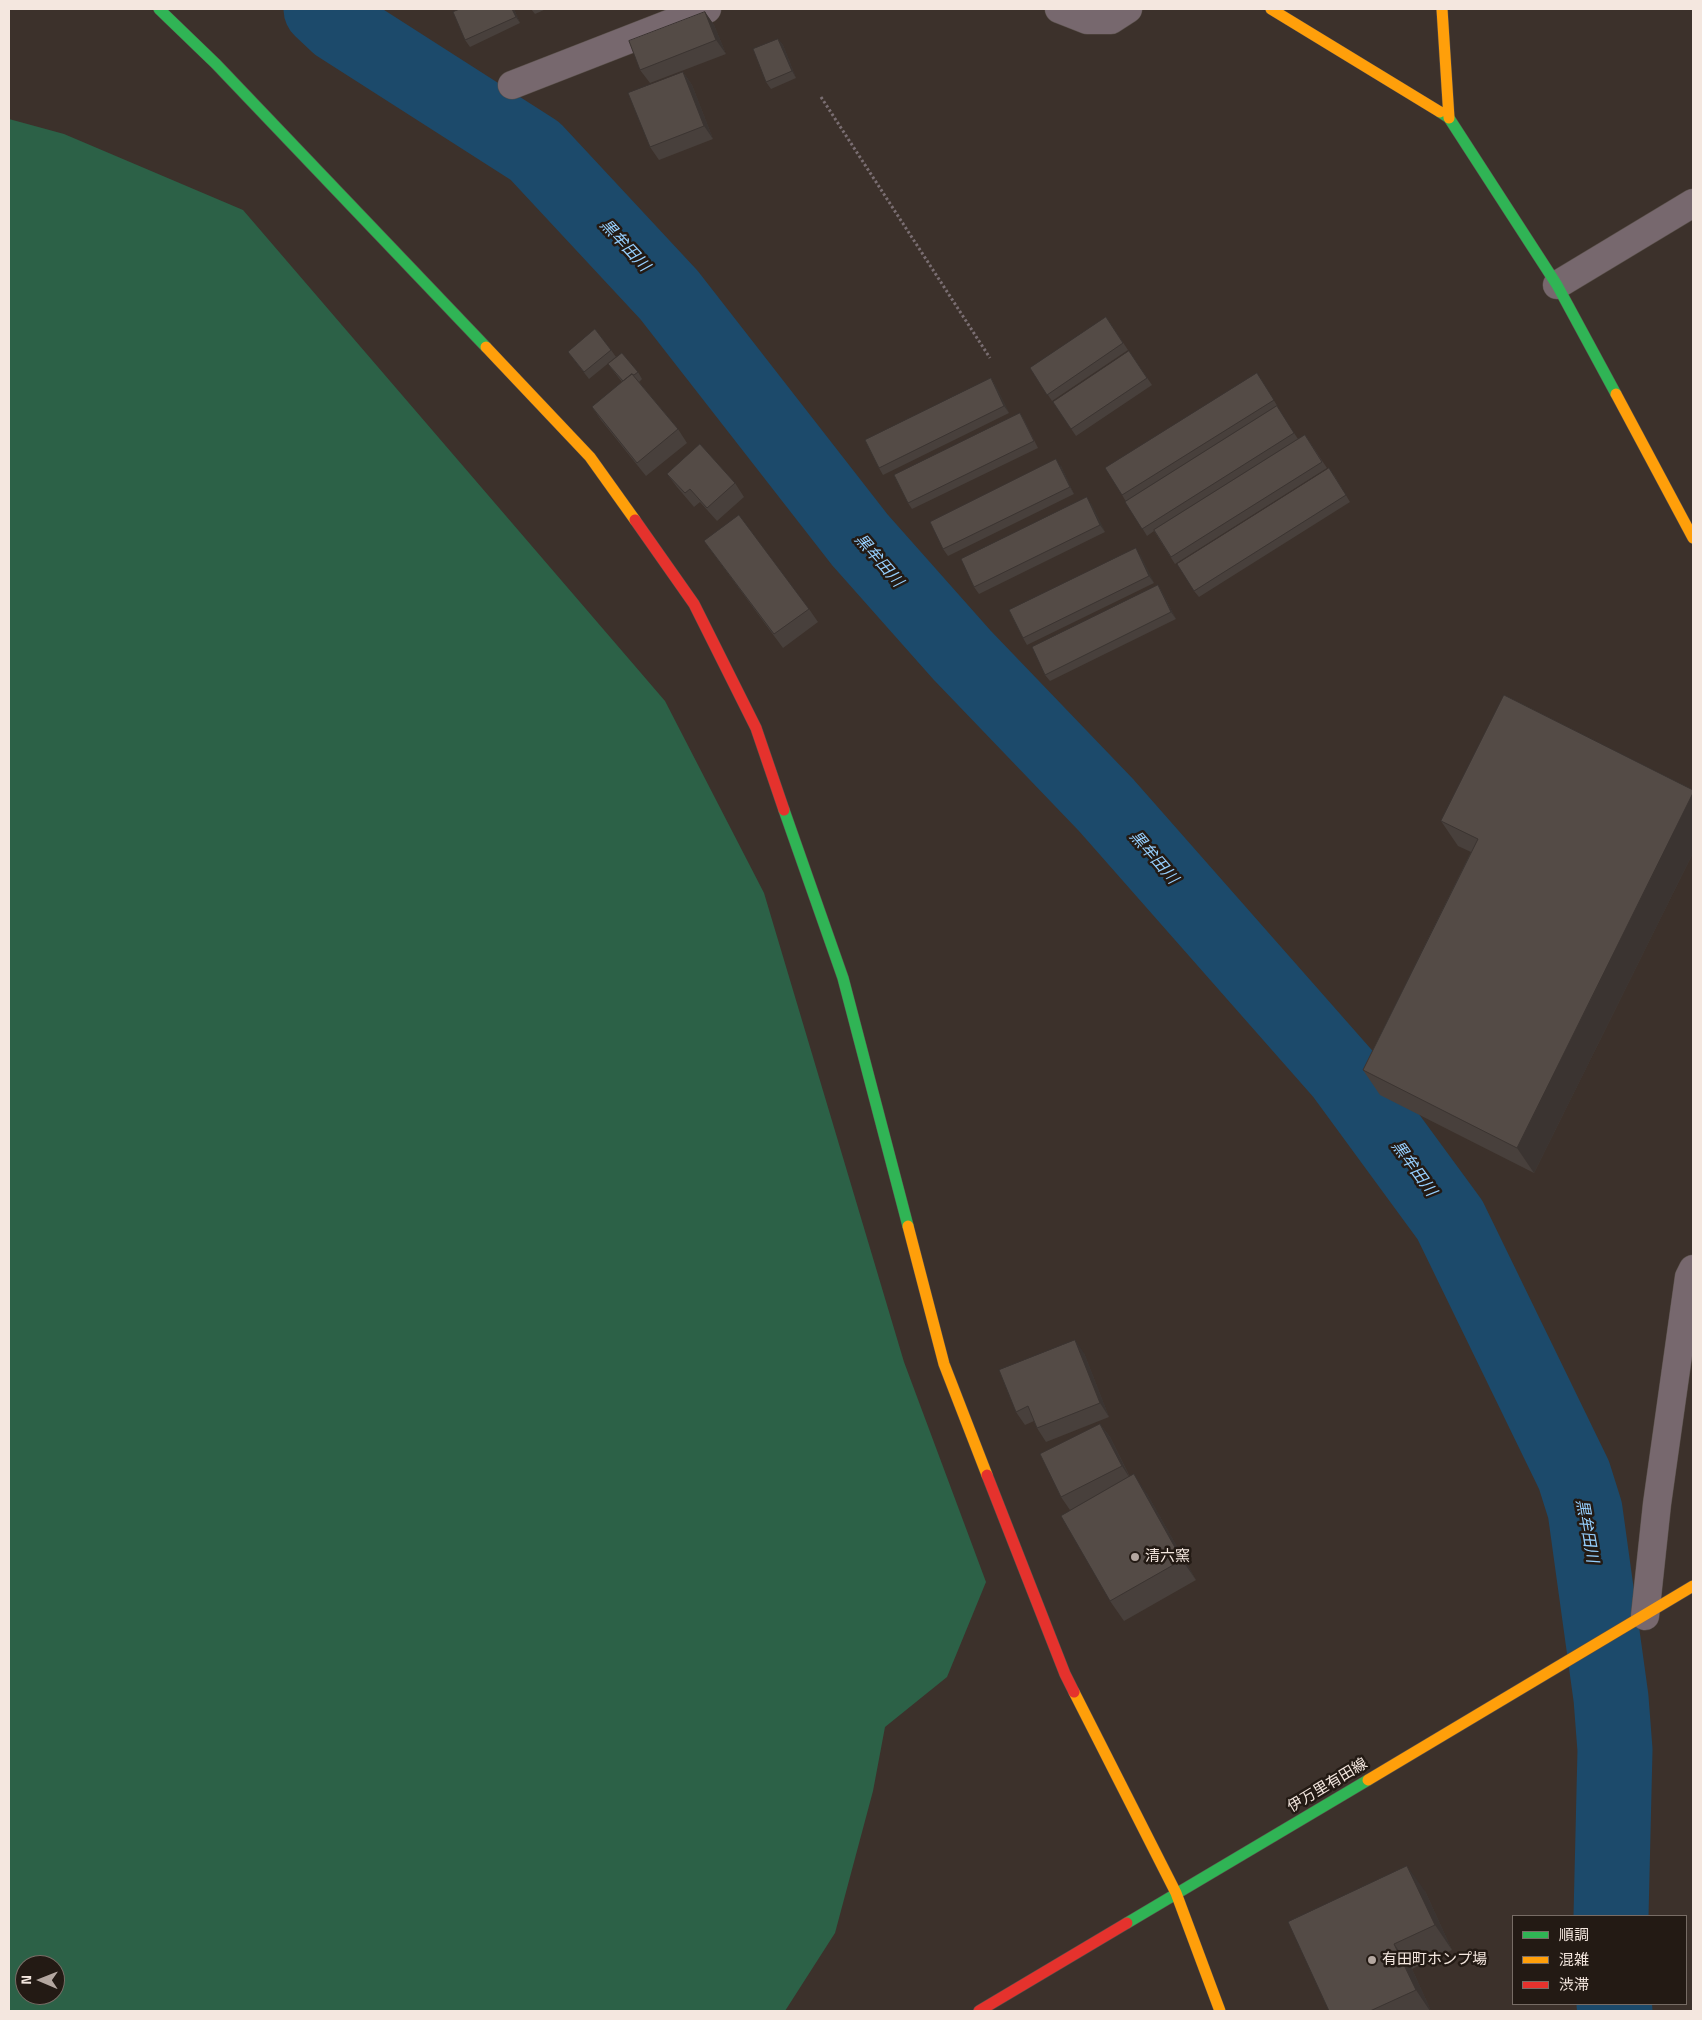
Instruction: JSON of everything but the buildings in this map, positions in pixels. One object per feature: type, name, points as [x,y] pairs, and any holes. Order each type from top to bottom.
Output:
[{"type":"street","points":[[159,9],[222,72],[590,457],[694,604],[756,728],[843,978],[944,1364],[1066,1674],[1176,1893],[1220,2011]]},
{"type":"street","points":[[512,85],[707,9]]},
{"type":"street","points":[[1059,9],[1087,20],[1111,20],[1128,9]]},
{"type":"street","points":[[1271,9],[1449,118],[1557,285],[1693,538]]},
{"type":"street","points":[[1442,9],[1449,118]]},
{"type":"street","points":[[1557,285],[1693,203]]},
{"type":"street","points":[[1645,1616],[1671,1400],[1689,1277],[1693,1269]]},
{"type":"street","name":"伊万里有田線","points":[[979,2011],[1693,1586]]},
{"type":"path","points":[[821,97],[990,358]]},
{"type":"green space","points":[[9,119],[64,134],[243,210],[665,701],[764,893],[904,1362],[986,1582],[947,1677],[885,1727],[873,1791],[835,1933],[785,2011],[9,2011]]},
{"type":"waterway","name":"黒牟田川","points":[[321,9],[338,25],[535,151],[669,295],[860,540],[962,655],[1106,805],[1343,1074],[1450,1220],[1574,1475],[1585,1510],[1611,1698],[1615,1750],[1611,1915]]},
{"type":"waterway","name":"黒牟田川","points":[[1614,2005],[1615,2011]]},
{"type":"traffic: fast","points":[[159,9],[216,64],[486,347]]},
{"type":"traffic: fast","points":[[1440,112],[1449,118],[1557,285],[1616,394]]},
{"type":"traffic: fast","points":[[784,810],[843,978],[908,1226]]},
{"type":"traffic: fast","points":[[1127,1923],[1368,1780]]},
{"type":"traffic: slow","points":[[1271,9],[1440,112]]},
{"type":"traffic: slow","points":[[1442,9],[1449,118]]},
{"type":"traffic: slow","points":[[486,347],[590,457],[635,520]]},
{"type":"traffic: slow","points":[[1616,394],[1693,538]]},
{"type":"traffic: slow","points":[[908,1226],[944,1364],[987,1475]]},
{"type":"traffic: slow","points":[[1368,1780],[1693,1586]]},
{"type":"traffic: slow","points":[[1074,1692],[1176,1893],[1220,2011]]},
{"type":"traffic: jam","points":[[635,520],[694,604],[756,728],[784,810]]},
{"type":"traffic: jam","points":[[987,1475],[1065,1674],[1074,1692]]},
{"type":"traffic: jam","points":[[979,2011],[1127,1923]]},
{"type":"place","name":"清六窯","points":[[1135,1557]]},
{"type":"place","name":"有田町ホンプ場","points":[[1372,1960]]}]
